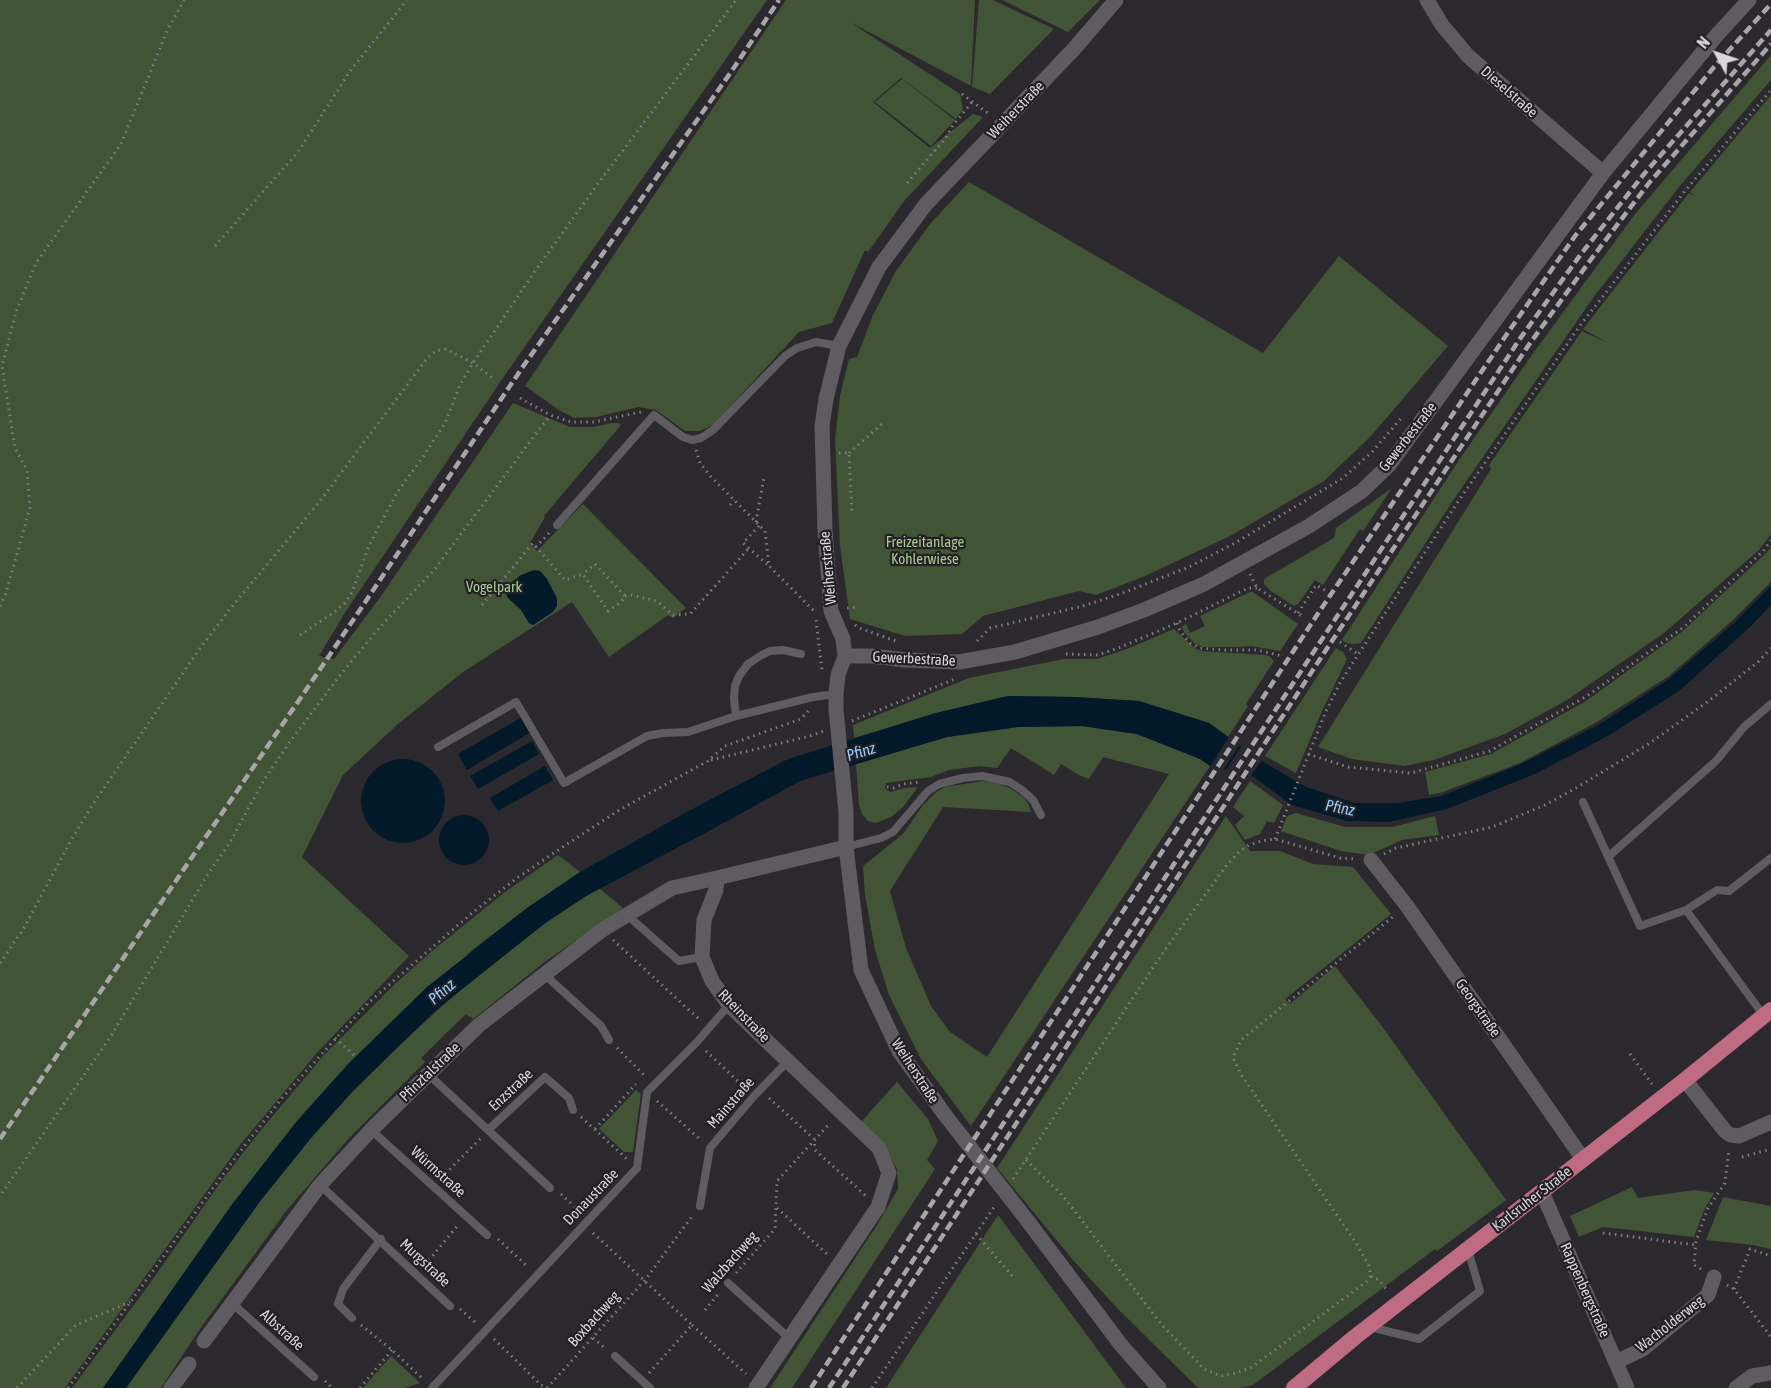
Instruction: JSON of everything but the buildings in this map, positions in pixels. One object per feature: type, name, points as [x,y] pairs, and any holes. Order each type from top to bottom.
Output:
[{"type":"main road","name":"Karlsruher Straße","points":[[1294,1388],[1368,1327],[1768,1013]]},
{"type":"street","name":"Weiherstraße","points":[[1116,0],[1073,50],[926,204],[879,267],[839,346],[826,399],[822,426],[822,454],[831,610],[843,639],[845,656],[832,699],[846,812],[846,847],[861,970],[899,1051],[945,1115],[1121,1345],[1159,1388]]},
{"type":"street","name":"Dieselstraße","points":[[1427,0],[1442,25],[1468,56],[1603,173]]},
{"type":"street","name":"Gewerbestraße","points":[[845,656],[958,662],[1015,652],[1098,627],[1204,584],[1309,526],[1362,491],[1389,465],[1603,173],[1716,36],[1749,0]]},
{"type":"street","points":[[717,878],[846,847]]},
{"type":"street","name":"Georgstraße","points":[[1371,860],[1407,906],[1583,1159]]},
{"type":"street","name":"Pfinztalstraße","points":[[204,1341],[320,1185],[371,1130],[479,1025],[602,930],[672,888],[717,878]]},
{"type":"street","name":"Rheinstraße","points":[[717,878],[716,890],[704,920],[702,957],[712,981],[729,1005],[879,1148],[890,1173],[878,1207],[757,1386]]},
{"type":"street","points":[[1685,1080],[1730,1135],[1739,1136],[1771,1122]]},
{"type":"street","name":"Rappenbergstraße","points":[[1542,1192],[1627,1388]]},
{"type":"street","name":"Wacholderweg","points":[[1616,1362],[1643,1349],[1707,1295],[1714,1277]]},
{"type":"street","points":[[171,1388],[189,1364]]},
{"type":"street","points":[[1736,1388],[1752,1376],[1771,1373]]},
{"type":"lane","points":[[557,525],[654,415],[683,437],[692,440],[701,438],[713,430],[785,356],[797,348],[816,342],[839,346]]},
{"type":"lane","points":[[736,716],[735,686],[748,664],[770,651],[783,650],[801,654]]},
{"type":"lane","points":[[438,747],[516,702],[564,783],[646,736],[688,732],[736,716],[813,697],[832,699]]},
{"type":"lane","points":[[1608,857],[1716,761],[1744,727],[1771,704]]},
{"type":"lane","points":[[846,847],[881,838],[892,832],[928,791],[939,784],[963,778],[982,776],[1010,782],[1033,800],[1041,814]]},
{"type":"lane","points":[[1583,802],[1640,926],[1686,910],[1717,890],[1729,891],[1771,858]]},
{"type":"lane","points":[[1686,910],[1768,1013]]},
{"type":"lane","points":[[627,915],[679,961],[702,957]]},
{"type":"lane","points":[[544,974],[601,1026],[609,1040]]},
{"type":"lane","name":"Donaustraße","points":[[432,1388],[536,1274],[638,1168],[647,1092],[729,1005]]},
{"type":"lane","name":"Mainstraße","points":[[700,1206],[710,1148],[754,1096],[789,1060]]},
{"type":"lane","name":"Enzstraße","points":[[428,1073],[550,1188]]},
{"type":"lane","name":"Enzstraße","points":[[488,1130],[545,1077],[569,1098],[573,1110]]},
{"type":"lane","name":"Würmstraße","points":[[371,1130],[487,1235]]},
{"type":"lane","name":"Murgstraße","points":[[320,1185],[450,1305]]},
{"type":"lane","name":"Murgstraße","points":[[352,1318],[338,1304],[342,1289],[381,1239]]},
{"type":"lane","points":[[1368,1327],[1419,1339],[1480,1291],[1468,1249]]},
{"type":"lane","points":[[728,1283],[789,1338]]},
{"type":"lane","name":"Albstraße","points":[[232,1303],[314,1377]]},
{"type":"lane","points":[[615,1356],[650,1388]]},
{"type":"path","points":[[0,606],[6,593],[30,508],[27,470],[15,448],[2,366],[16,312],[36,263],[121,144],[167,31],[184,0]]},
{"type":"path","points":[[215,246],[298,152],[350,71],[407,0]]},
{"type":"path","points":[[300,635],[333,614],[345,603],[352,592],[368,548],[382,520],[398,491],[446,423],[460,385],[473,363],[583,204],[736,0]]},
{"type":"path","points":[[1275,839],[1303,766],[1336,691],[1457,503],[1579,327],[1677,200],[1771,90]]},
{"type":"path","points":[[962,94],[1003,123]]},
{"type":"path","points":[[907,183],[945,139],[972,102]]},
{"type":"path","points":[[0,963],[24,928],[93,804],[198,651],[320,501],[428,357],[436,351],[446,349],[473,363],[495,380]]},
{"type":"path","points":[[520,398],[550,415],[571,422],[594,422],[636,412],[654,415]]},
{"type":"path","points":[[976,642],[990,628],[1083,606],[1120,594],[1189,567],[1235,543],[1343,478],[1373,451],[1408,410]]},
{"type":"path","points":[[2,1193],[109,1039],[208,874],[230,842],[255,795],[289,743],[340,674],[380,627],[434,570],[550,415]]},
{"type":"path","points":[[822,454],[849,453],[883,423]]},
{"type":"path","points":[[692,440],[700,464],[765,531],[769,566]]},
{"type":"path","points":[[849,453],[852,514]]},
{"type":"path","points":[[756,522],[764,477]]},
{"type":"path","points":[[730,505],[734,500]]},
{"type":"path","points":[[536,547],[557,525]]},
{"type":"path","points":[[759,526],[742,542],[816,612],[832,699]]},
{"type":"path","points":[[1308,754],[1348,767],[1411,772],[1490,751],[1587,696],[1684,627],[1764,550],[1771,540]]},
{"type":"path","points":[[482,605],[532,543],[565,580],[583,574],[595,564],[624,596]]},
{"type":"path","points":[[624,596],[631,595],[657,601],[673,615],[690,614],[749,548]]},
{"type":"path","points":[[583,574],[608,610],[622,601],[624,596]]},
{"type":"path","points":[[1298,613],[1316,585],[1328,592]]},
{"type":"path","points":[[1257,588],[1302,616]]},
{"type":"path","points":[[835,620],[846,618],[859,628],[908,643]]},
{"type":"path","points":[[1176,623],[1190,643],[1199,648],[1257,650],[1283,658]]},
{"type":"path","points":[[1340,642],[1358,654]]},
{"type":"path","points":[[1008,1186],[1164,951],[1226,866],[1239,852],[1249,845],[1275,839],[1340,858],[1371,860],[1396,848],[1492,827],[1545,805],[1576,789],[1650,743],[1707,703],[1758,662],[1771,648]]},
{"type":"path","points":[[68,1388],[229,1166],[282,1098],[368,1003],[472,913],[517,878],[621,809],[708,761],[725,746],[801,719],[810,709],[813,697]]},
{"type":"path","points":[[708,761],[810,736]]},
{"type":"path","points":[[887,787],[894,788],[903,784],[921,782],[928,791]]},
{"type":"path","points":[[1371,1276],[1369,1266],[1358,1246],[1242,1076],[1233,1058],[1241,1040],[1407,906]]},
{"type":"path","points":[[602,930],[708,1028]]},
{"type":"path","points":[[335,1038],[355,1056]]},
{"type":"path","points":[[1630,1054],[1662,1098]]},
{"type":"path","points":[[595,1129],[644,1075]]},
{"type":"path","points":[[573,1110],[638,1168]]},
{"type":"path","name":"Walzbachweg","points":[[705,1310],[775,1229],[777,1180],[841,1110]]},
{"type":"path","points":[[434,1186],[488,1130]]},
{"type":"path","points":[[1730,1135],[1725,1183],[1708,1208],[1696,1245],[1694,1265],[1734,1289],[1771,1337]]},
{"type":"path","points":[[814,1139],[815,1150],[878,1207]]},
{"type":"path","points":[[1742,1157],[1771,1149]]},
{"type":"path","points":[[1026,1160],[1063,1196],[1161,1324],[1204,1369],[1221,1376],[1252,1367],[1371,1276]]},
{"type":"path","points":[[550,1188],[558,1192],[645,1280],[757,1386]]},
{"type":"path","points":[[872,1388],[997,1203]]},
{"type":"path","name":"Boxbachweg","points":[[547,1388],[645,1280],[700,1206]]},
{"type":"path","points":[[777,1208],[838,1264]]},
{"type":"path","points":[[417,1275],[466,1216]]},
{"type":"path","points":[[1603,1233],[1696,1245]]},
{"type":"path","points":[[976,1234],[1014,1278]]},
{"type":"path","points":[[487,1235],[497,1239],[536,1274]]},
{"type":"path","points":[[1734,1289],[1750,1249],[1771,1256]]},
{"type":"path","points":[[1371,1276],[1383,1285]]},
{"type":"path","points":[[17,1388],[76,1325],[131,1302]]},
{"type":"path","points":[[450,1305],[458,1308],[484,1330],[541,1385],[547,1388]]},
{"type":"path","points":[[352,1318],[392,1350],[432,1388]]},
{"type":"path","points":[[642,1381],[692,1325]]},
{"type":"path","points":[[592,1338],[615,1356]]},
{"type":"path","points":[[360,1388],[392,1350]]},
{"type":"green space","name":"Vogelpark","points":[[0,0],[767,0],[505,375],[346,611],[319,656],[334,659],[379,599],[513,403],[570,427],[593,427],[612,423],[621,425],[544,516],[530,543],[537,551],[583,504],[686,608],[673,618],[668,615],[609,657],[572,602],[463,672],[398,724],[343,775],[302,857],[409,956],[316,1054],[240,1145],[65,1388],[0,1388]]},
{"type":"green space","points":[[786,0],[975,0],[971,86],[850,22],[960,94],[963,109],[956,119],[901,78],[873,102],[930,148],[973,114],[983,117],[905,200],[868,252],[865,250],[832,323],[799,332],[713,425],[700,431],[685,431],[656,410],[638,407],[596,417],[574,418],[525,386]]},
{"type":"green space","points":[[979,0],[993,0],[1054,29],[990,94],[972,87]]},
{"type":"green space","points":[[1002,0],[1100,0],[1068,32]]},
{"type":"green space","points":[[1771,55],[1771,80],[1679,187],[1593,298],[1454,499],[1361,643],[1347,643],[1342,640],[1459,460],[1534,352],[1635,214]]},
{"type":"green space","points":[[902,79],[955,120],[931,146],[875,102]]},
{"type":"green space","points":[[1771,95],[1771,534],[1759,550],[1664,633],[1567,700],[1505,734],[1434,760],[1404,766],[1352,759],[1318,747],[1491,469],[1489,465],[1582,331],[1608,343],[1583,329],[1689,193],[1696,197],[1690,192]]},
{"type":"green space","name":"Freizeitanlage Kohlerwiese","points":[[969,182],[1263,353],[1339,256],[1448,346],[1371,436],[1324,481],[1230,536],[1145,576],[1096,595],[1079,591],[983,616],[962,634],[905,636],[850,619],[840,546],[835,439],[840,396],[849,359],[857,357],[873,315],[896,271],[930,224]]},
{"type":"green space","points":[[1392,488],[1363,531],[1360,529],[1323,585],[1315,580],[1298,604],[1294,606],[1264,584],[1264,579],[1334,538],[1336,528]]},
{"type":"green space","points":[[1771,546],[1771,582],[1734,619],[1669,676],[1597,722],[1520,763],[1429,795],[1425,772],[1491,754],[1586,701],[1683,631]]},
{"type":"green space","points":[[1250,592],[1298,624],[1280,651],[1251,646],[1203,647],[1195,644],[1184,632],[1182,626],[1186,624],[1190,633],[1205,626],[1200,616]]},
{"type":"green space","points":[[1174,629],[1196,649],[1265,655],[1274,661],[1228,737],[1209,723],[1139,701],[1008,696],[936,713],[854,738],[853,725],[969,678],[1064,659],[1097,659]]},
{"type":"green space","points":[[1336,648],[1343,652],[1347,659],[1296,773],[1265,756]]},
{"type":"green space","points":[[1082,726],[1137,734],[1200,759],[1210,766],[971,1126],[921,1059],[889,995],[875,950],[865,895],[863,866],[903,834],[923,805],[945,787],[982,781],[995,782],[1010,788],[1028,803],[1031,812],[943,807],[890,891],[906,948],[931,1006],[950,1032],[987,1057],[1169,774],[1103,757],[1089,779],[1061,764],[1054,775],[1011,748],[997,768],[980,766],[949,770],[931,777],[886,783],[885,789],[891,792],[918,787],[903,807],[891,817],[876,823],[868,821],[862,814],[859,805],[856,764],[947,737],[1018,727]]},
{"type":"green space","points":[[1250,781],[1283,805],[1274,823],[1267,821],[1260,834],[1245,840],[1235,825],[1244,816],[1233,807]]},
{"type":"green space","points":[[1296,813],[1345,827],[1393,827],[1435,816],[1439,835],[1402,840],[1369,855],[1341,851],[1281,831],[1287,816]]},
{"type":"green space","points":[[1226,816],[1250,851],[1280,851],[1313,864],[1353,867],[1391,914],[1285,999],[1290,1004],[1335,966],[1381,1025],[1506,1200],[1437,1251],[1435,1249],[1253,1385],[1241,1388],[1198,1388],[1118,1309],[1073,1260],[997,1168]]},
{"type":"green space","points":[[558,855],[580,872],[527,908],[472,950],[233,1203],[103,1388],[72,1388],[148,1286],[225,1176],[324,1055],[394,985],[432,951],[505,892]]},
{"type":"green space","points":[[599,888],[623,908],[546,961],[473,1019],[466,1014],[421,1058],[425,1062],[349,1138],[287,1210],[200,1329],[161,1388],[126,1388],[261,1200],[352,1092],[460,990],[544,924]]},
{"type":"green space","points":[[897,1082],[928,1119],[938,1141],[927,1160],[935,1169],[792,1388],[770,1388],[877,1225],[898,1189],[897,1169],[885,1147],[860,1123]]},
{"type":"green space","points":[[636,1090],[641,1094],[633,1152],[624,1152],[599,1129]]},
{"type":"green space","points":[[1632,1187],[1638,1198],[1695,1190],[1714,1193],[1704,1210],[1694,1237],[1603,1227],[1579,1237],[1570,1216]]},
{"type":"green space","points":[[1723,1197],[1771,1206],[1771,1249],[1706,1240]]},
{"type":"green space","points":[[998,1215],[1126,1388],[886,1388]]},
{"type":"green space","points":[[391,1356],[420,1383],[405,1388],[363,1388]]},
{"type":"water","points":[[534,570],[540,571],[547,579],[557,598],[557,606],[553,612],[533,625],[505,592],[521,575]]},
{"type":"water","name":"Pfinz","points":[[1771,586],[1771,605],[1749,628],[1679,691],[1608,736],[1535,774],[1447,809],[1389,822],[1346,821],[1292,805],[1252,776],[1210,766],[1200,759],[1137,734],[1082,726],[1018,727],[947,737],[800,781],[584,897],[544,924],[436,1010],[352,1092],[311,1138],[261,1200],[126,1388],[103,1388],[233,1203],[296,1122],[348,1064],[427,987],[527,908],[580,872],[788,759],[936,713],[1008,696],[1075,697],[1139,701],[1209,723],[1262,761],[1306,787],[1355,803],[1398,803],[1441,796],[1521,764],[1600,724],[1669,679],[1734,623]]},
{"type":"water","points":[[522,717],[531,732],[467,770],[458,754]]},
{"type":"water","points":[[532,741],[539,754],[478,789],[470,776]]},
{"type":"water","points":[[403,759],[419,762],[433,771],[442,785],[445,801],[442,817],[433,831],[419,840],[403,843],[387,840],[373,831],[364,817],[361,801],[364,785],[373,771],[387,762]]},
{"type":"water","points":[[545,766],[553,780],[498,811],[490,798]]},
{"type":"water","points":[[464,815],[478,819],[485,826],[489,840],[485,854],[478,861],[464,865],[450,861],[443,854],[439,840],[443,826],[450,819]]},
{"type":"pier","points":[[1230,735],[1241,743],[1222,772],[1209,769]]},
{"type":"pier","points":[[1243,744],[1263,758],[1249,779],[1224,773]]},
{"type":"railway","points":[[0,1139],[522,368],[731,72],[779,0]]},
{"type":"railway","points":[[811,1388],[1317,615],[1509,331],[1575,236],[1714,67],[1771,4]]},
{"type":"railway","points":[[829,1388],[1519,340],[1581,254],[1644,174],[1771,30]]},
{"type":"railway","points":[[843,1388],[1528,346],[1649,183],[1771,44]]}]
